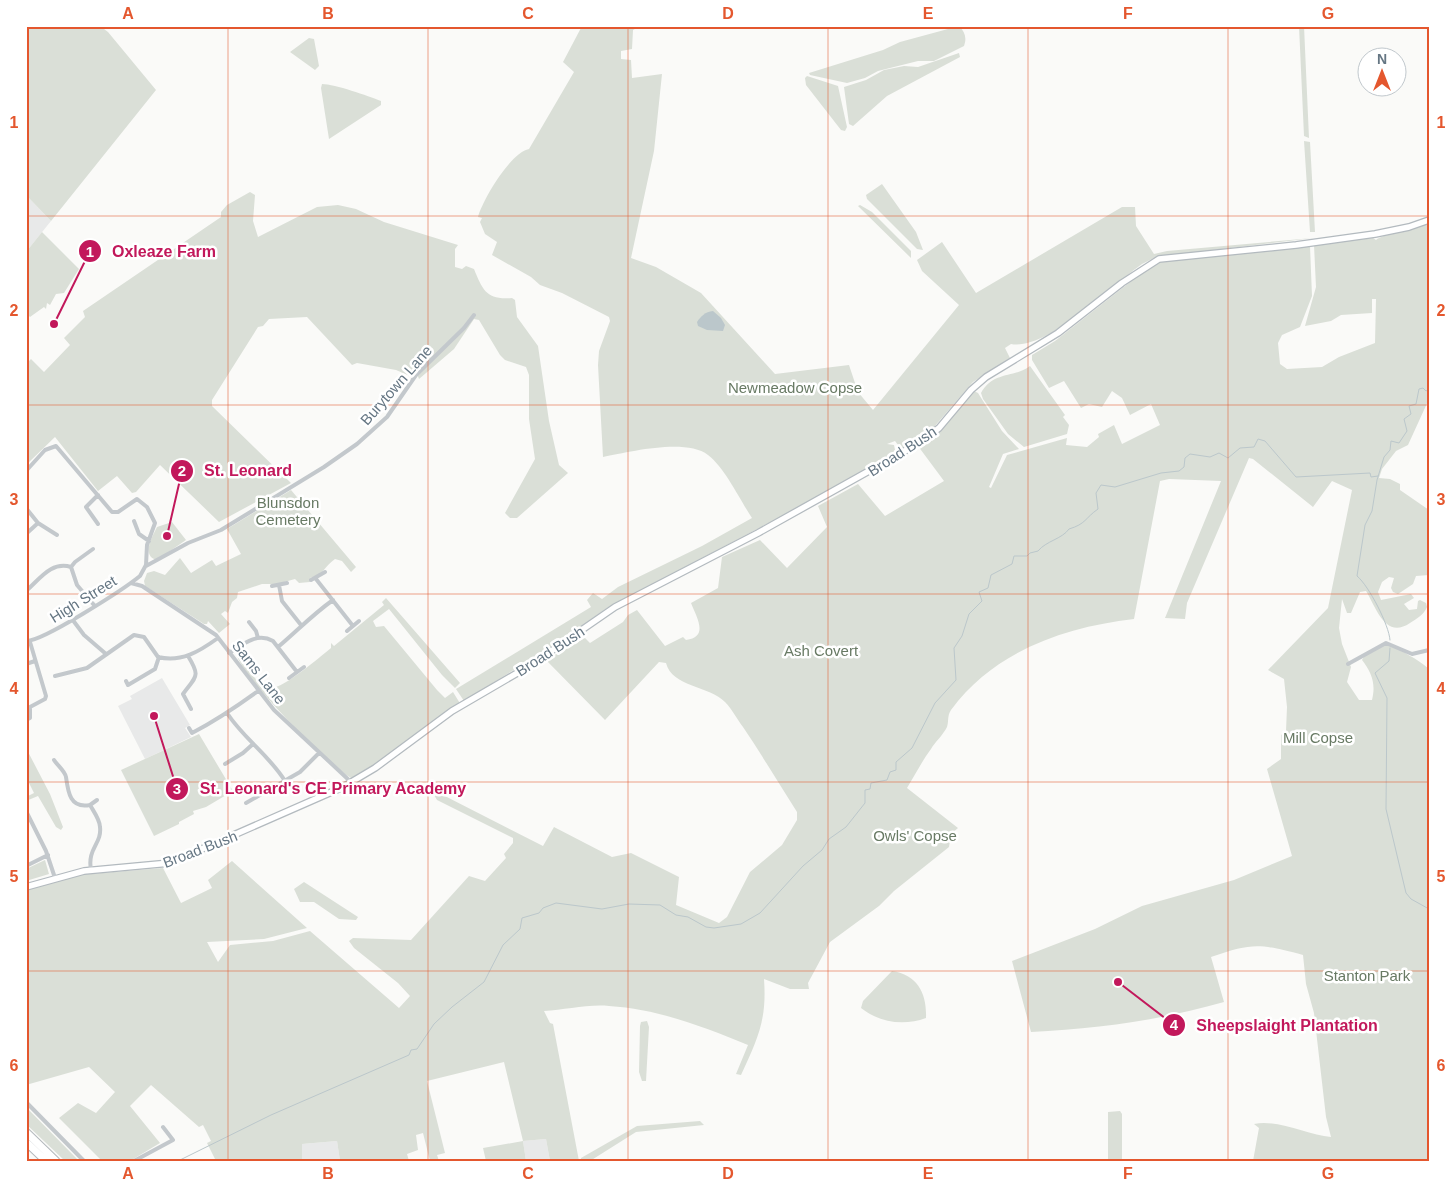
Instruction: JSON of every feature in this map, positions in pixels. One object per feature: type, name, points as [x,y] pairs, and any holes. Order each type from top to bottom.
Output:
[{"type":"highway","points":[[28,1137],[45,1161]]},
{"type":"highway","points":[[28,1137],[56,1161]]},
{"type":"main road","name":"Broad Bush","points":[[26,887],[91,870],[170,863],[351,782],[375,768],[452,711],[531,665],[615,607],[758,533],[919,443],[948,418],[978,384],[1071,324],[1122,283],[1160,259],[1296,245],[1375,234],[1410,227],[1429,220]]},
{"type":"street","name":"Burytown Lane","points":[[146,566],[188,543],[222,530],[324,467],[357,444],[387,417],[416,374],[464,328],[474,315]]},
{"type":"street","points":[[26,471],[45,450],[56,446],[113,512],[118,512],[136,499],[143,503],[154,520],[146,566]]},
{"type":"street","points":[[98,495],[86,507],[98,524]]},
{"type":"street","points":[[26,508],[38,523],[57,535]]},
{"type":"street","points":[[134,521],[139,534],[149,541]]},
{"type":"street","points":[[26,534],[38,523]]},
{"type":"street","points":[[71,567],[93,549]]},
{"type":"street","points":[[26,591],[55,566],[71,567]]},
{"type":"street","name":"High Street","points":[[28,641],[40,639],[131,583],[140,576],[146,566]]},
{"type":"street","points":[[71,567],[77,585],[94,606]]},
{"type":"street","points":[[311,580],[316,579],[325,572]]},
{"type":"street","points":[[140,576],[142,586]]},
{"type":"street","points":[[316,579],[353,626]]},
{"type":"street","name":"Sams Lane","points":[[131,583],[142,586],[218,638],[258,691],[287,724],[351,782]]},
{"type":"street","points":[[272,586],[287,583]]},
{"type":"street","points":[[279,585],[282,601],[301,625]]},
{"type":"street","points":[[278,647],[298,631],[301,625],[333,600]]},
{"type":"street","points":[[72,619],[84,635],[106,654]]},
{"type":"street","points":[[347,631],[359,621]]},
{"type":"street","points":[[249,622],[256,631],[258,638]]},
{"type":"street","points":[[55,676],[83,670],[134,635],[144,637],[159,658]]},
{"type":"street","points":[[159,658],[188,656],[200,651],[218,638]]},
{"type":"street","points":[[229,653],[239,646],[258,638],[270,640],[278,647],[297,672]]},
{"type":"street","points":[[26,720],[30,718],[30,707],[46,698],[28,641]]},
{"type":"street","points":[[1348,664],[1386,643],[1412,654],[1429,650]]},
{"type":"street","points":[[239,646],[253,672],[257,668]]},
{"type":"street","points":[[188,656],[197,674],[195,681],[183,694],[191,709]]},
{"type":"street","points":[[126,681],[128,684],[154,670],[159,658]]},
{"type":"street","points":[[26,664],[35,661]]},
{"type":"street","points":[[289,678],[304,667]]},
{"type":"street","points":[[189,728],[192,733],[210,726],[258,691]]},
{"type":"street","points":[[227,713],[240,733],[273,763],[285,781]]},
{"type":"street","points":[[225,764],[244,753],[253,744]]},
{"type":"street","points":[[246,803],[304,770],[319,754]]},
{"type":"street","points":[[228,757],[231,761]]},
{"type":"street","points":[[54,760],[65,774],[66,784],[73,802],[78,805],[90,805],[97,800]]},
{"type":"street","points":[[251,794],[254,798]]},
{"type":"street","points":[[90,805],[101,830],[90,853],[91,870]]},
{"type":"street","points":[[26,811],[48,855],[55,878]]},
{"type":"street","points":[[26,866],[48,855]]},
{"type":"street","points":[[26,1102],[84,1161]]},
{"type":"street","points":[[134,1161],[173,1140],[163,1127]]},
{"type":"shaded area","points":[[26,195],[51,221],[26,252]]},
{"type":"shaded area","points":[[713,311],[721,318],[725,325],[723,331],[707,330],[698,326],[697,322],[702,316]]},
{"type":"shaded area","points":[[162,678],[190,725],[185,728],[191,737],[145,759],[118,706],[132,699],[130,696]]},
{"type":"shaded area","points":[[546,1139],[550,1161],[526,1161],[523,1141]]},
{"type":"shaded area","points":[[337,1141],[340,1161],[302,1161],[302,1144]]},
{"type":"green space","points":[[26,26],[100,26],[108,32],[156,90],[51,221],[26,195]]},
{"type":"green space","name":"Newmeadow Copse","points":[[582,26],[640,26],[633,30],[632,49],[621,51],[621,59],[631,60],[632,78],[662,74],[654,151],[631,258],[656,267],[701,293],[775,374],[849,365],[858,392],[873,410],[959,305],[922,271],[917,260],[942,242],[976,293],[1122,207],[1135,207],[1136,226],[1154,254],[1167,251],[1313,238],[1156,257],[1142,264],[1060,327],[1042,337],[1026,343],[1011,344],[1005,348],[1010,358],[973,382],[934,427],[901,449],[895,441],[887,444],[894,445],[895,450],[890,456],[805,504],[607,608],[565,638],[464,701],[456,689],[591,607],[587,600],[593,593],[602,599],[618,587],[702,546],[752,518],[720,468],[708,455],[698,450],[686,447],[657,448],[603,457],[598,365],[599,351],[610,321],[609,317],[562,293],[540,285],[531,277],[492,255],[497,242],[485,234],[480,222],[482,218],[478,217],[492,188],[506,167],[514,158],[529,149],[574,72],[563,62]]},
{"type":"green space","points":[[959,26],[965,35],[964,46],[934,61],[918,61],[878,71],[865,78],[847,83],[810,75],[809,73],[883,50],[900,42]]},
{"type":"green space","points":[[1299,26],[1304,26],[1309,138],[1304,136]]},
{"type":"green space","points":[[309,38],[314,39],[319,66],[315,70],[290,52]]},
{"type":"green space","points":[[959,53],[960,57],[887,96],[853,126],[849,124],[844,87],[866,80],[884,70],[904,66],[918,67]]},
{"type":"green space","points":[[807,76],[838,86],[847,127],[845,131],[841,130],[806,85],[805,78]]},
{"type":"green space","points":[[322,84],[368,96],[381,101],[381,105],[329,139]]},
{"type":"green space","points":[[1304,141],[1310,142],[1315,232],[1310,232]]},
{"type":"green space","points":[[882,184],[916,232],[923,250],[917,249],[867,199],[866,195]]},
{"type":"green space","points":[[250,192],[255,195],[253,221],[258,237],[317,207],[338,205],[356,209],[384,222],[458,245],[455,249],[455,267],[462,269],[466,266],[474,269],[483,288],[491,296],[515,300],[517,317],[538,346],[549,421],[559,465],[568,473],[517,518],[510,518],[505,513],[535,459],[529,419],[529,375],[526,367],[505,360],[500,355],[479,320],[474,319],[454,349],[419,379],[417,374],[422,362],[410,376],[396,370],[357,363],[352,365],[307,317],[269,319],[263,326],[258,327],[212,400],[212,406],[291,483],[219,522],[160,465],[136,492],[132,493],[117,476],[98,491],[55,437],[26,465],[26,364],[31,359],[44,372],[70,345],[64,338],[85,317],[83,311],[221,217],[221,212],[227,205]]},
{"type":"green space","points":[[860,205],[872,212],[911,251],[911,258],[858,206]]},
{"type":"green space","points":[[1429,223],[1429,399],[1408,445],[1396,451],[1382,469],[1379,478],[1390,479],[1400,484],[1400,490],[1429,510],[1429,575],[1416,576],[1413,584],[1398,594],[1393,592],[1391,588],[1394,578],[1389,577],[1382,582],[1378,592],[1381,600],[1411,594],[1414,598],[1404,604],[1409,610],[1417,609],[1418,601],[1420,600],[1426,603],[1427,607],[1422,615],[1410,623],[1401,627],[1394,627],[1388,625],[1382,619],[1366,591],[1360,592],[1351,613],[1347,613],[1342,599],[1339,628],[1342,644],[1351,667],[1347,682],[1359,700],[1372,700],[1374,689],[1372,679],[1362,660],[1366,654],[1377,648],[1389,644],[1429,669],[1429,1161],[1253,1161],[1259,1128],[1254,1124],[1283,1125],[1331,1137],[1326,1117],[1314,1013],[1306,984],[1303,955],[1257,946],[1226,952],[1211,957],[1224,1002],[1177,1014],[1129,1023],[1031,1032],[1012,961],[1095,929],[1142,906],[1234,880],[1292,856],[1267,769],[1281,759],[1281,735],[1286,731],[1287,707],[1284,679],[1268,670],[1328,608],[1352,490],[1332,481],[1313,507],[1253,459],[1249,458],[1187,603],[1185,619],[1165,618],[1221,481],[1169,479],[1160,481],[1134,619],[1082,628],[1033,645],[1010,657],[968,689],[951,710],[947,727],[907,788],[958,828],[951,834],[949,847],[894,891],[879,906],[830,942],[808,983],[809,989],[790,989],[764,979],[763,1018],[741,1075],[736,1074],[748,1045],[680,1020],[645,1011],[609,1006],[544,1011],[550,1023],[553,1024],[579,1161],[550,1161],[546,1139],[523,1141],[504,1062],[427,1081],[445,1153],[437,1155],[439,1161],[430,1161],[423,1133],[416,1135],[418,1150],[407,1154],[409,1161],[340,1161],[337,1141],[302,1144],[302,1161],[216,1161],[207,1143],[211,1141],[203,1125],[199,1127],[151,1085],[130,1106],[160,1143],[130,1161],[102,1161],[59,1118],[78,1103],[96,1113],[115,1092],[89,1067],[26,1085],[26,890],[76,875],[163,868],[181,903],[212,888],[208,880],[232,861],[307,928],[264,939],[207,942],[218,962],[230,945],[273,941],[310,931],[399,1008],[410,996],[398,983],[354,948],[349,941],[353,938],[411,940],[469,876],[485,881],[506,858],[504,854],[513,843],[513,838],[437,800],[433,793],[439,793],[543,846],[554,827],[612,857],[631,853],[679,877],[676,905],[719,923],[727,917],[750,872],[782,845],[797,820],[797,812],[750,738],[725,702],[710,693],[683,682],[670,671],[666,663],[659,662],[605,720],[546,660],[585,638],[590,643],[623,622],[628,615],[637,610],[665,646],[683,637],[686,640],[693,638],[699,631],[699,626],[691,603],[718,588],[722,557],[760,540],[787,568],[827,527],[818,506],[858,484],[885,516],[944,481],[918,446],[944,427],[974,391],[978,393],[1002,431],[1019,449],[1003,454],[989,487],[991,488],[1007,455],[1067,438],[1066,445],[1087,447],[1099,437],[1098,434],[1114,425],[1122,444],[1160,425],[1151,404],[1130,415],[1122,398],[1112,391],[1102,407],[1089,404],[1081,408],[1064,381],[1049,388],[1032,360],[1032,355],[1055,341],[1153,264],[1182,256],[1310,246],[1312,296],[1300,327],[1282,335],[1278,343],[1280,364],[1287,369],[1322,367],[1339,357],[1375,343],[1376,299],[1372,299],[1372,313],[1341,315],[1331,321],[1305,326],[1316,287],[1314,245],[1373,238],[1376,240]]},
{"type":"green space","points":[[42,232],[79,269],[64,293],[56,294],[50,305],[47,303],[46,309],[44,307],[30,317],[26,313],[26,252]]},
{"type":"green space","points":[[1030,366],[1065,415],[1063,417],[1069,425],[1067,434],[1024,447],[1008,434],[983,399],[981,393],[992,381],[1024,370]]},
{"type":"green space","name":"Blunsdon Cemetery","points":[[291,490],[356,567],[351,572],[342,561],[335,559],[321,572],[310,578],[310,582],[299,583],[295,579],[277,584],[262,584],[238,592],[237,598],[232,602],[228,613],[225,611],[221,614],[230,624],[219,633],[208,621],[207,624],[204,624],[145,586],[144,581],[147,573],[154,571],[165,575],[180,558],[191,573],[212,560],[216,566],[241,554],[227,529]]},
{"type":"green space","points":[[172,522],[186,540],[157,560],[152,558],[149,546],[157,527]]},
{"type":"green space","points":[[386,598],[460,683],[455,688],[442,675],[389,609],[373,621],[376,627],[384,626],[437,690],[445,698],[453,692],[461,705],[417,733],[403,748],[351,778],[307,740],[271,702],[243,668],[237,656],[241,656],[249,670],[260,683],[269,688],[275,687],[291,679],[310,665],[331,648],[331,643],[334,646],[384,605],[382,602]]},
{"type":"green space","points":[[199,734],[233,791],[206,807],[193,811],[194,814],[179,822],[179,824],[154,836],[121,770]]},
{"type":"green space","points":[[26,748],[50,794],[63,827],[61,830],[56,827],[38,796],[26,801],[26,797],[34,793],[26,777]]},
{"type":"green space","points":[[45,860],[49,874],[26,881],[26,869]]},
{"type":"green space","points":[[304,882],[358,917],[356,920],[339,919],[314,902],[300,902],[294,889]]},
{"type":"green space","points":[[892,971],[908,977],[919,987],[925,1001],[926,1018],[909,1022],[892,1022],[876,1017],[861,1008],[863,1001]]},
{"type":"green space","points":[[647,1021],[649,1027],[646,1081],[642,1081],[639,1072],[640,1026],[641,1022]]},
{"type":"green space","points":[[26,1107],[79,1161],[65,1161],[26,1124]]},
{"type":"green space","points":[[1120,1111],[1122,1114],[1122,1161],[1108,1161],[1108,1112]]},
{"type":"green space","points":[[700,1121],[704,1125],[636,1132],[590,1161],[581,1161],[581,1158],[637,1126]]},
{"type":"green space","points":[[523,1141],[526,1161],[486,1161],[483,1148]]},
{"type":"waterway","points":[[1429,366],[1429,372]]},
{"type":"waterway","points":[[1390,640],[1378,606],[1357,576],[1365,525],[1372,511],[1377,480],[1384,457],[1390,450],[1391,441],[1399,443],[1407,431],[1404,419],[1411,414],[1409,406],[1416,404],[1419,389],[1423,388],[1426,391],[1429,389]]},
{"type":"waterway","points":[[178,1161],[271,1115],[409,1055],[411,1050],[417,1049],[434,1024],[484,982],[503,945],[520,929],[522,918],[539,913],[543,908],[556,903],[602,909],[629,904],[660,905],[676,915],[688,917],[706,927],[714,928],[741,924],[760,913],[803,866],[822,850],[829,839],[846,827],[865,803],[865,790],[870,789],[871,783],[887,780],[890,772],[896,770],[896,762],[912,748],[935,703],[956,680],[954,648],[962,636],[969,614],[982,601],[979,592],[988,588],[991,575],[1012,564],[1014,556],[1027,556],[1038,551],[1069,529],[1082,523],[1098,509],[1096,493],[1101,485],[1115,487],[1161,473],[1179,471],[1184,467],[1185,458],[1190,454],[1210,457],[1219,453],[1228,458],[1240,448],[1254,447],[1258,439],[1265,441],[1296,477],[1370,473],[1371,477],[1378,476]]},
{"type":"waterway","points":[[1390,648],[1389,661],[1375,673],[1387,698],[1386,809],[1406,893],[1411,899],[1429,909]]},
{"type":"place","name":"Oxleaze Farm","points":[[54,324]]},
{"type":"place","name":"St. Leonard","points":[[167,536]]},
{"type":"place","name":"St. Leonard's CE Primary Academy","points":[[154,716]]},
{"type":"place","name":"Sheepslaight Plantation","points":[[1118,982]]},
{"type":"park label","name":"Ash Covert","points":[[821,650]]},
{"type":"park label","name":"Mill Copse","points":[[1318,737]]},
{"type":"park label","name":"Owls' Copse","points":[[915,835]]},
{"type":"park label","name":"Stanton Park","points":[[1367,975]]}]
